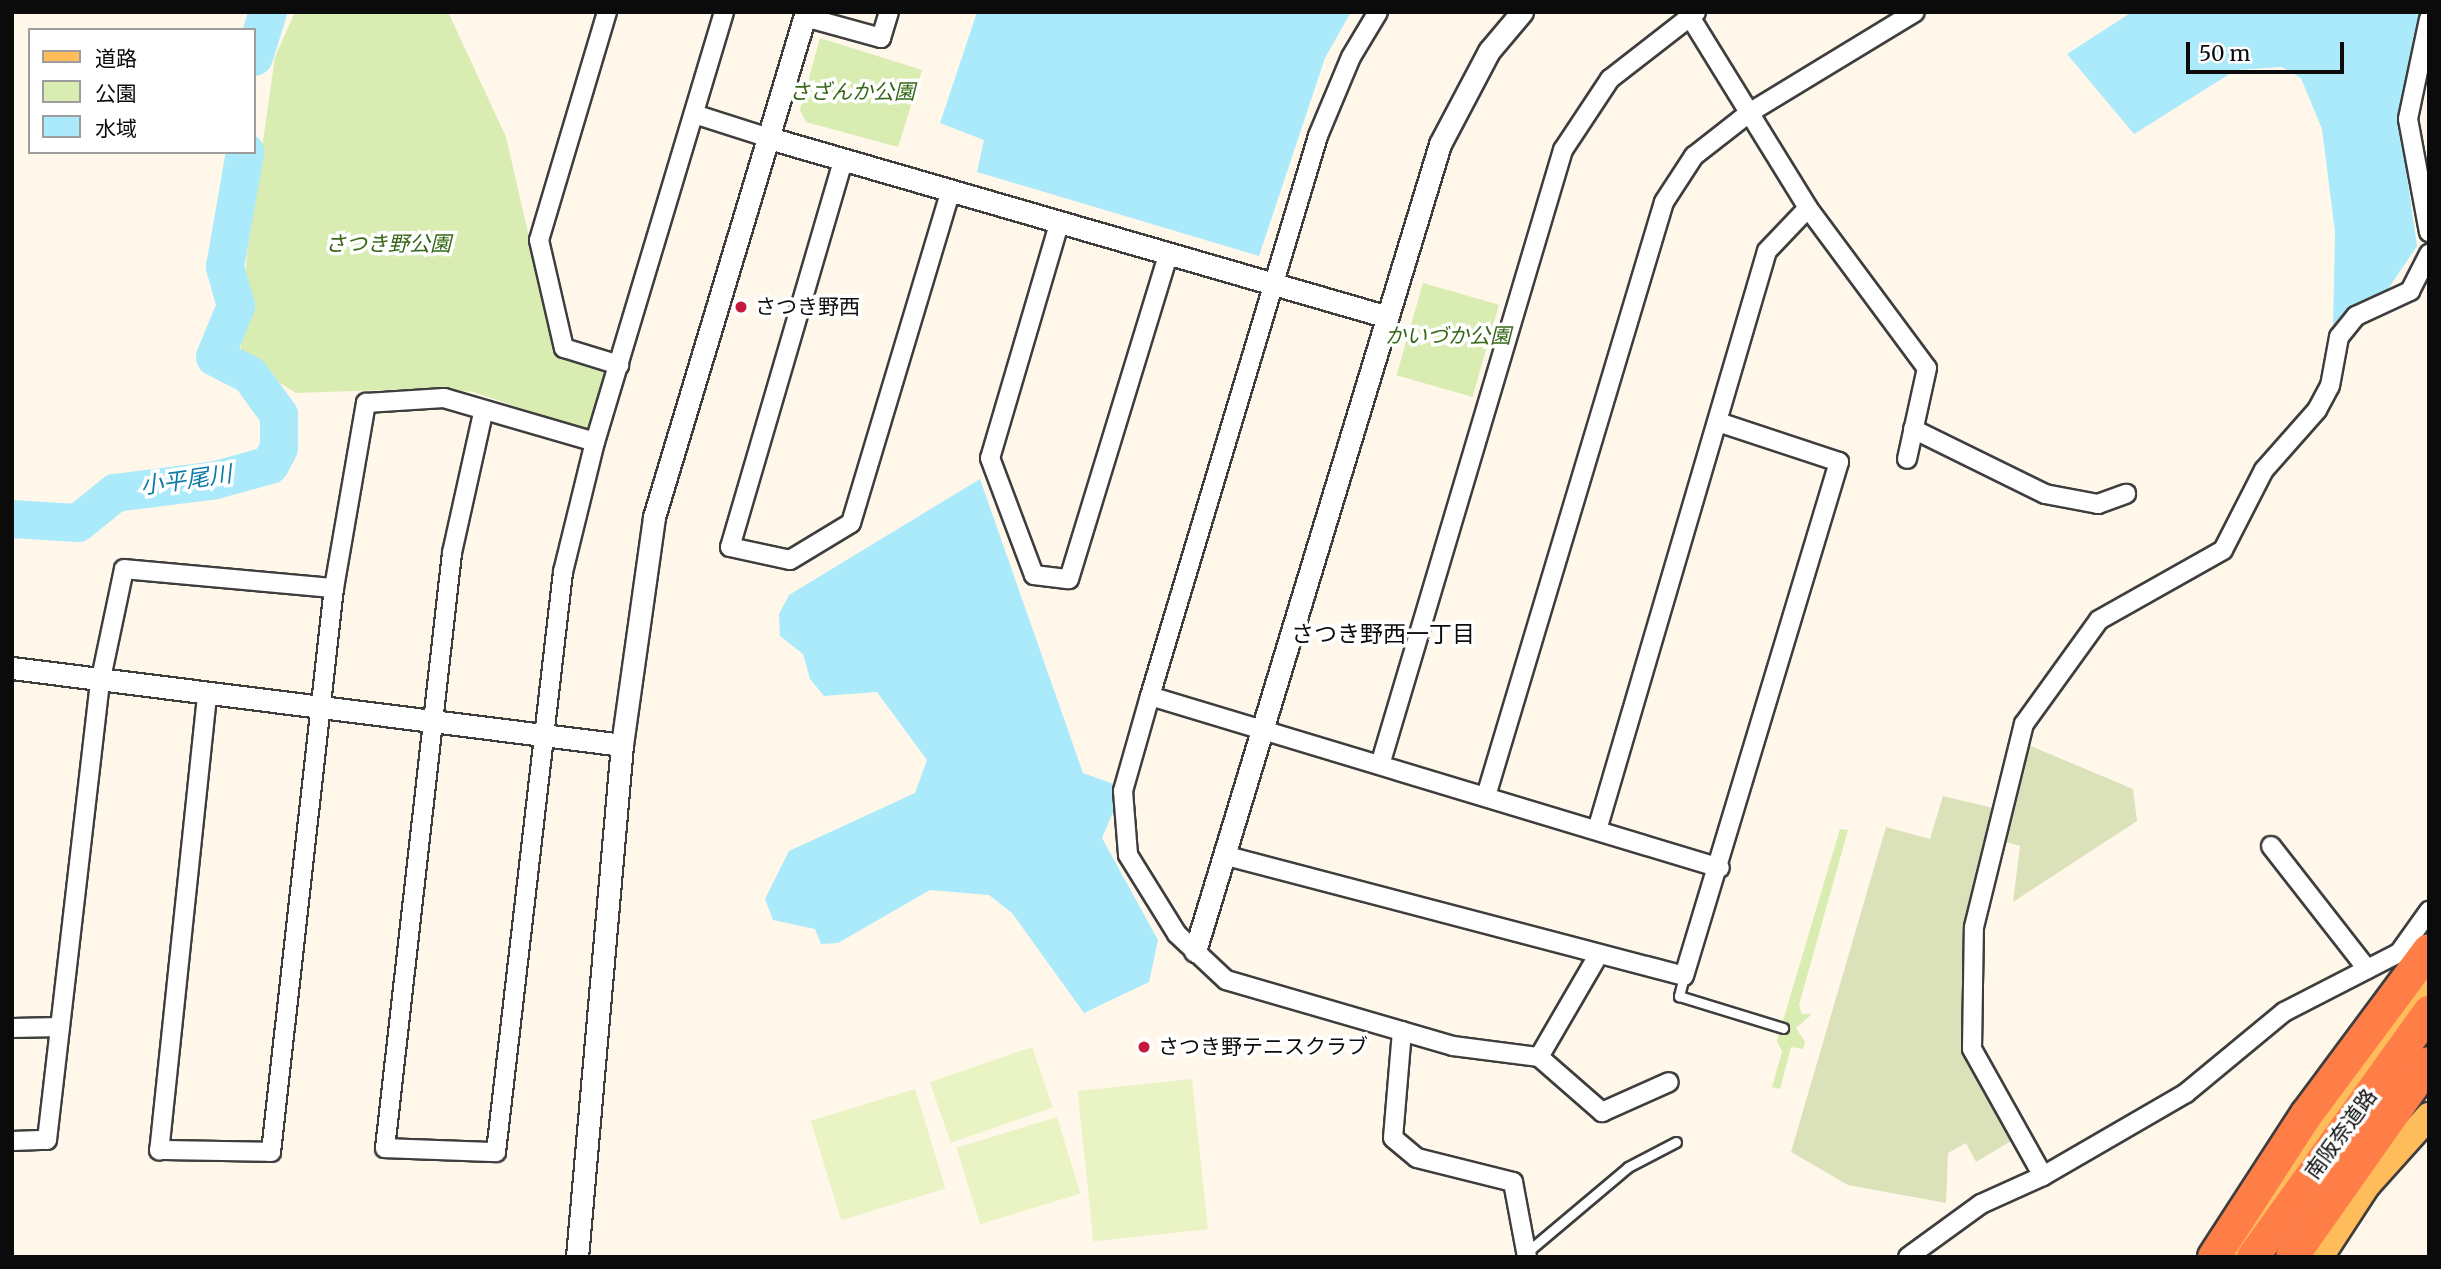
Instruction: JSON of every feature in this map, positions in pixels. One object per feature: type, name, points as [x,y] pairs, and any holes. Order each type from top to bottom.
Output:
[{"type":"highway","points":[[2214,1257],[2306,1114],[2429,950]]},
{"type":"highway","name":"南阪奈道路","points":[[2253,1257],[2429,1012]]},
{"type":"highway","name":"南阪奈道路","points":[[2292,1257],[2429,1063]]},
{"type":"highway","points":[[2367,1185],[2429,1095]]},
{"type":"main road","points":[[2228,1257],[2429,982]]},
{"type":"main road","points":[[2320,1257],[2367,1185],[2429,1116]]},
{"type":"street","points":[[607,12],[538,240],[564,348],[620,365]]},
{"type":"street","points":[[483,413],[452,553],[385,1148],[496,1152],[563,572],[595,442],[724,12]]},
{"type":"street","points":[[577,1257],[622,745],[654,517],[806,15],[881,38],[889,12]]},
{"type":"street","points":[[1378,12],[1351,57],[1318,136],[1150,696],[1121,819],[1128,855],[1195,951],[1226,980],[1453,1046],[1539,1057],[1602,1112],[1669,1082]]},
{"type":"street","points":[[1195,951],[1227,856],[1440,144],[1489,51],[1522,12]]},
{"type":"street","points":[[1486,796],[1664,202],[1694,156],[1749,113],[1915,12]]},
{"type":"street","points":[[1380,765],[1563,150],[1610,79],[1691,14],[1808,208],[1927,368],[1907,459]]},
{"type":"street","points":[[2429,19],[2408,119],[2429,232]]},
{"type":"street","points":[[694,114],[950,193],[1388,317]]},
{"type":"street","points":[[843,161],[730,547],[790,560],[851,523],[950,193]]},
{"type":"street","points":[[1597,830],[1767,251],[1808,208]]},
{"type":"street","points":[[1059,224],[990,458],[1034,575],[1069,579],[1168,255]]},
{"type":"street","points":[[2043,1176],[1972,1049],[1974,927],[2024,723],[2099,620],[2223,550],[2264,470],[2317,410],[2330,386],[2339,337],[2356,316],[2410,291],[2429,254]]},
{"type":"street","points":[[207,696],[159,1150],[271,1152],[334,588],[366,403],[444,398],[483,413],[595,442]]},
{"type":"street","points":[[1227,856],[1684,976],[1720,868],[1839,462],[1718,422]]},
{"type":"street","points":[[1913,429],[2045,494],[2098,504],[2126,494]]},
{"type":"street","points":[[12,1141],[47,1140],[100,683],[124,569],[334,588]]},
{"type":"street","points":[[12,668],[100,683],[622,745]]},
{"type":"street","points":[[1150,696],[1720,868]]},
{"type":"street","points":[[2271,846],[2367,969]]},
{"type":"street","points":[[1908,1257],[1981,1204],[2043,1176],[2186,1093],[2284,1012],[2399,953],[2429,911]]},
{"type":"street","points":[[1539,1057],[1600,954]]},
{"type":"street","points":[[12,1028],[60,1027]]},
{"type":"street","points":[[1402,1031],[1393,1138],[1417,1158],[1513,1182],[1526,1255]]},
{"type":"lane","points":[[1684,976],[1679,996],[1783,1028]]},
{"type":"lane","points":[[1526,1255],[1628,1167],[1676,1142]]},
{"type":"green space","name":"さつき野公園","points":[[295,12],[448,12],[506,137],[556,354],[608,374],[588,431],[473,392],[440,388],[296,393],[240,358],[247,254],[275,57]]},
{"type":"green space","name":"さざんか公園","points":[[820,38],[922,70],[898,147],[806,122],[800,110]]},
{"type":"green space","name":"かいづか公園","points":[[1423,283],[1499,305],[1472,397],[1397,375]]},
{"type":"green space","points":[[2026,744],[2133,789],[2137,821],[2013,902],[2020,846],[2003,841]]},
{"type":"green space","points":[[1943,796],[1997,809],[1966,920],[1963,1050],[2016,1138],[1976,1162],[1966,1143],[1948,1153],[1946,1203],[1848,1185],[1791,1152],[1886,827],[1930,839]]},
{"type":"green space","points":[[1840,829],[1848,830],[1799,1005],[1802,1014],[1812,1014],[1796,1028],[1805,1042],[1803,1049],[1791,1047],[1780,1089],[1772,1087],[1782,1052],[1777,1041]]},
{"type":"green space","points":[[1032,1047],[1053,1108],[951,1143],[930,1082]]},
{"type":"green space","points":[[1192,1079],[1208,1229],[1093,1241],[1078,1091]]},
{"type":"green space","points":[[915,1089],[945,1188],[841,1220],[811,1121]]},
{"type":"green space","points":[[1057,1117],[1080,1194],[980,1224],[957,1148]]},
{"type":"water","points":[[977,12],[1351,12],[1325,58],[1259,256],[977,172],[984,140],[940,123]]},
{"type":"water","points":[[2132,12],[2423,12],[2398,114],[2417,246],[2386,292],[2347,311],[2333,331],[2335,232],[2322,129],[2301,78],[2282,67],[2236,70],[2134,134],[2067,54]]},
{"type":"water","points":[[980,479],[1083,773],[1114,784],[1114,810],[1102,838],[1158,940],[1149,982],[1084,1013],[1012,913],[989,895],[930,890],[838,943],[821,944],[815,929],[773,920],[765,899],[789,851],[915,793],[927,760],[877,692],[824,696],[810,679],[803,654],[780,636],[779,614],[789,595]]},
{"type":"waterway","name":"小平尾川","points":[[256,51],[268,12]]},
{"type":"waterway","name":"小平尾川","points":[[12,519],[78,523],[115,493],[216,480],[270,465],[279,448],[279,415],[250,375],[215,357],[236,306],[225,267],[245,154]]},
{"type":"place","name":"さつき野西","points":[[741,307]]},
{"type":"place","name":"さつき野テニスクラブ","points":[[1144,1047]]},
{"type":"district","name":"さつき野西一丁目","points":[[1383,634]]}]
